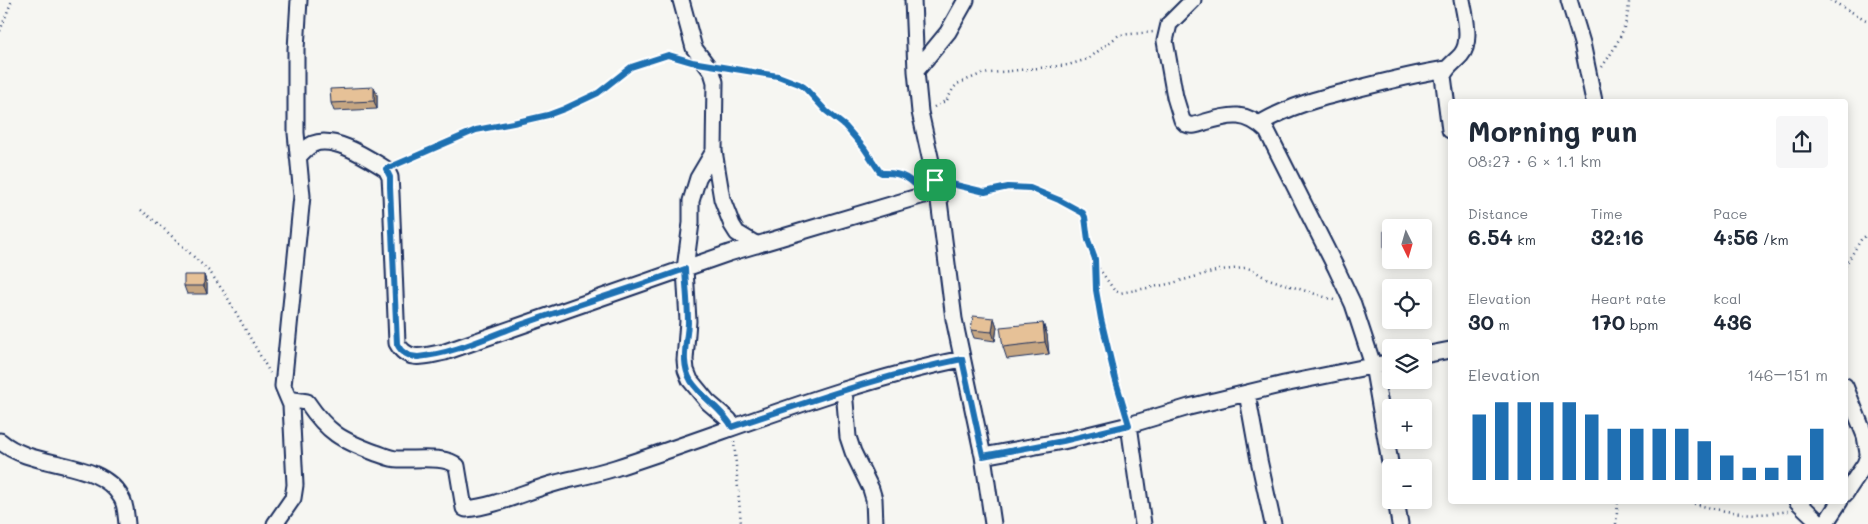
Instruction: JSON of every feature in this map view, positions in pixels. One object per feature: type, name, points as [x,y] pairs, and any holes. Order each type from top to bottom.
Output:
[{"type":"street","points":[[275,524],[294,498],[295,469],[287,396],[291,301],[302,196],[296,133],[296,49],[299,0]]},
{"type":"street","points":[[681,0],[694,48],[712,72],[716,82],[714,151],[722,199],[732,225],[738,233],[757,244]]},
{"type":"street","points":[[913,0],[920,112],[954,319],[983,456],[993,524]]},
{"type":"street","points":[[916,71],[948,32],[966,0]]},
{"type":"street","points":[[1193,0],[1169,24],[1164,41],[1182,120],[1192,126],[1220,117],[1236,115],[1252,118],[1267,131],[1353,304],[1373,365],[1389,459]]},
{"type":"street","points":[[1260,124],[1278,113],[1309,101],[1403,77],[1446,69],[1462,54],[1466,47],[1466,23],[1462,0]]},
{"type":"street","points":[[1569,0],[1582,43],[1594,99]]},
{"type":"street","points":[[1446,69],[1443,81],[1448,116]]},
{"type":"street","points":[[298,157],[313,144],[320,142],[330,143],[350,149],[386,169],[390,177],[397,344],[405,354],[416,357],[445,352],[757,244],[933,190]]},
{"type":"street","points":[[714,151],[698,178],[694,189],[685,269],[688,321],[685,360],[686,370],[699,391],[729,420],[732,427]]},
{"type":"street","points":[[1432,353],[1448,350]]},
{"type":"street","points":[[287,396],[294,400],[307,402],[319,419],[330,430],[341,439],[357,446],[395,460],[443,460],[455,463],[464,508],[466,509],[483,507],[542,487],[613,468],[844,390],[916,368],[962,359]]},
{"type":"street","points":[[983,456],[1063,441],[1129,425],[1189,407],[1382,364]]},
{"type":"street","points":[[844,390],[848,437],[853,452],[872,489],[875,524]]},
{"type":"street","points":[[1247,393],[1273,524]]},
{"type":"street","points":[[1848,394],[1865,436],[1868,454],[1865,464],[1848,490]]},
{"type":"street","points":[[1129,425],[1143,524]]},
{"type":"street","points":[[0,441],[8,449],[21,455],[75,468],[94,474],[107,482],[123,499],[127,524]]},
{"type":"street","points":[[1800,504],[1821,524]]},
{"type":"street","points":[[1826,524],[1838,504]]},
{"type":"street","points":[[1398,509],[1400,524]]},
{"type":"path","points":[[0,31],[12,0]]},
{"type":"path","points":[[1600,68],[1618,42],[1624,29],[1628,16],[1629,0]]},
{"type":"path","points":[[1830,0],[1868,21]]},
{"type":"path","points":[[920,112],[945,102],[955,86],[981,74],[1068,65],[1088,60],[1119,35],[1147,34],[1168,28]]},
{"type":"path","points":[[386,169],[476,130],[548,115],[564,109],[598,93],[631,67],[661,56],[673,55],[706,65],[778,76],[804,87],[826,111],[845,126],[882,173],[899,174],[933,190],[985,192],[1008,187],[1030,188],[1079,210],[1085,217],[1086,235],[1095,264],[1096,290],[1101,319],[1115,378],[1129,425]]},
{"type":"path","points":[[141,210],[210,272],[231,303],[274,381],[287,396]]},
{"type":"path","points":[[1848,261],[1862,238],[1868,235]]},
{"type":"path","points":[[1095,264],[1114,290],[1120,293],[1169,284],[1219,270],[1251,268],[1266,278],[1320,296],[1353,304]]},
{"type":"path","points":[[732,427],[741,524]]},
{"type":"path","points":[[1616,524],[1618,504]]},
{"type":"path","points":[[1694,504],[1721,512],[1744,514],[1773,514],[1800,504]]},
{"type":"building","points":[[374,87],[374,101],[331,103],[330,89]]},
{"type":"building","points":[[184,275],[204,275],[204,286],[184,286]]},
{"type":"building","points":[[973,316],[994,318],[992,332],[971,330]]},
{"type":"building","points":[[1043,323],[1045,342],[1003,347],[1000,327]]},
{"type":"route","points":[[673,55],[692,62],[778,76],[799,84],[826,111],[845,126],[864,148],[876,168],[882,173],[899,174],[906,177],[924,195],[938,193],[935,180],[985,192],[1008,187],[1030,188],[1038,190],[1083,213],[1086,222],[1086,235],[1095,259],[1096,290],[1101,319],[1115,378],[1129,425],[1063,441],[983,456],[962,359],[916,368],[874,380],[732,427],[729,420],[708,402],[690,380],[686,370],[688,321],[685,269],[445,352],[416,357],[405,354],[397,344],[390,221],[390,177],[386,169],[398,162],[460,138],[464,134],[548,115],[564,109],[598,93],[631,67],[661,56],[673,55]]}]
